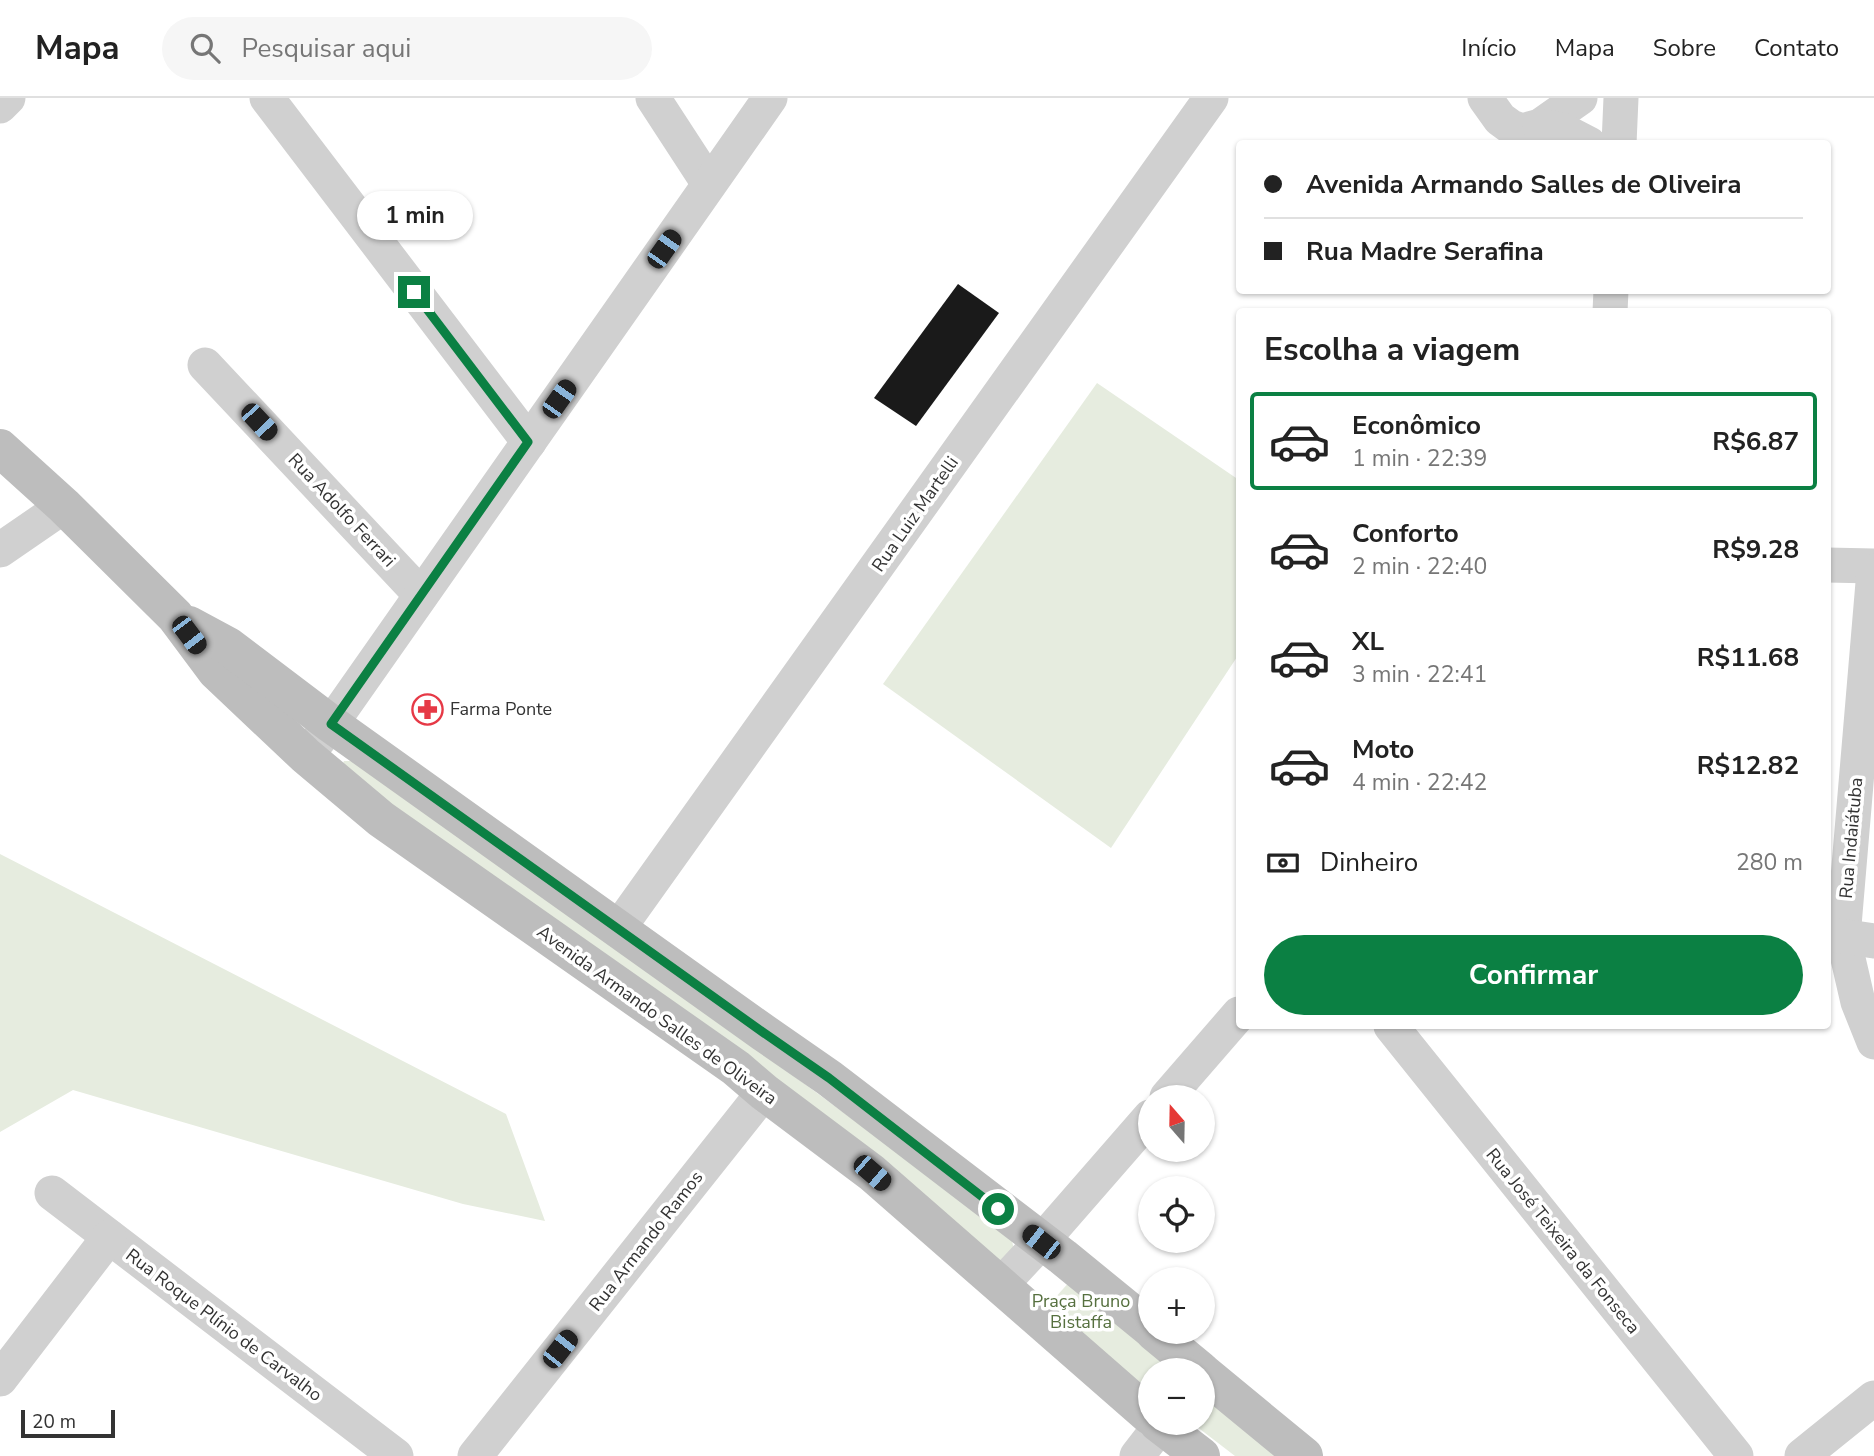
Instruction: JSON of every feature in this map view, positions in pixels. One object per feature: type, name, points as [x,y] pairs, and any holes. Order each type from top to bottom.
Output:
[{"type":"main road","name":"Avenida Armando Salles de Oliveira","points":[[0,448],[64,506],[175,617],[216,671],[306,756],[381,819],[736,1068],[872,1173],[1138,1405]]},
{"type":"main road","name":"Avenida Armando Salles de Oliveira","points":[[175,617],[228,646],[331,724],[829,1078],[1063,1257],[1138,1319]]},
{"type":"main road","name":"Avenida Armando Salles de Oliveira","points":[[1169,1344],[1185,1358]]},
{"type":"main road","name":"Avenida Armando Salles de Oliveira","points":[[1215,1383],[1304,1456]]},
{"type":"main road","name":"Avenida Armando Salles de Oliveira","points":[[1174,1435],[1201,1456]]},
{"type":"street","points":[[0,106],[8,98]]},
{"type":"street","points":[[267,98],[528,442]]},
{"type":"street","points":[[653,98],[709,184]]},
{"type":"street","points":[[306,756],[770,98]]},
{"type":"street","name":"Rua Luiz Martelli","points":[[618,929],[1211,98]]},
{"type":"street","points":[[1485,98],[1500,119],[1511,127],[1562,130],[1581,140]]},
{"type":"street","points":[[1531,128],[1580,98]]},
{"type":"street","points":[[1619,140],[1621,98]]},
{"type":"street","name":"Rua Adolfo Ferrari","points":[[205,365],[421,594]]},
{"type":"street","points":[[0,550],[64,506]]},
{"type":"street","points":[[1831,565],[1874,569]]},
{"type":"street","name":"Rua Indaiátuba","points":[[1874,569],[1848,937],[1858,1002],[1874,1042]]},
{"type":"street","points":[[1177,1085],[1236,1017]]},
{"type":"street","name":"Rua José Teixeira da Fonseca","points":[[1393,1029],[1736,1456]]},
{"type":"street","name":"Rua Armando Ramos","points":[[475,1456],[764,1092]]},
{"type":"street","points":[[1000,1286],[1138,1131]]},
{"type":"street","name":"Rua Roque Plínio de Carvalho","points":[[52,1193],[396,1456]]},
{"type":"street","points":[[0,1379],[109,1237]]},
{"type":"street","points":[[1802,1456],[1874,1398]]},
{"type":"street","points":[[1137,1456],[1148,1435]]},
{"type":"green space","points":[[1097,383],[1236,478],[1236,659],[1111,848],[883,684]]},
{"type":"green space","name":"Praça Bruno Bistaffa","points":[[344,761],[361,761],[379,770],[1011,1236],[1014,1250],[1008,1261],[995,1263],[341,767]]},
{"type":"green space","points":[[0,854],[506,1114],[545,1221],[463,1204],[73,1090],[0,1132]]},
{"type":"green space","name":"Praça Bruno Bistaffa","points":[[1072,1279],[1138,1333],[1138,1344],[1152,1344],[1169,1358],[1138,1358],[1138,1381],[1045,1309]]},
{"type":"green space","points":[[1215,1396],[1288,1456],[1235,1456],[1208,1435],[1215,1435]]},
{"type":"building","points":[[958,284],[999,313],[916,426],[874,398]]},
{"type":"place","name":"Farma Ponte","points":[[427,709]]},
{"type":"route","points":[[414,292],[528,442],[331,724],[829,1078],[998,1209]]}]
